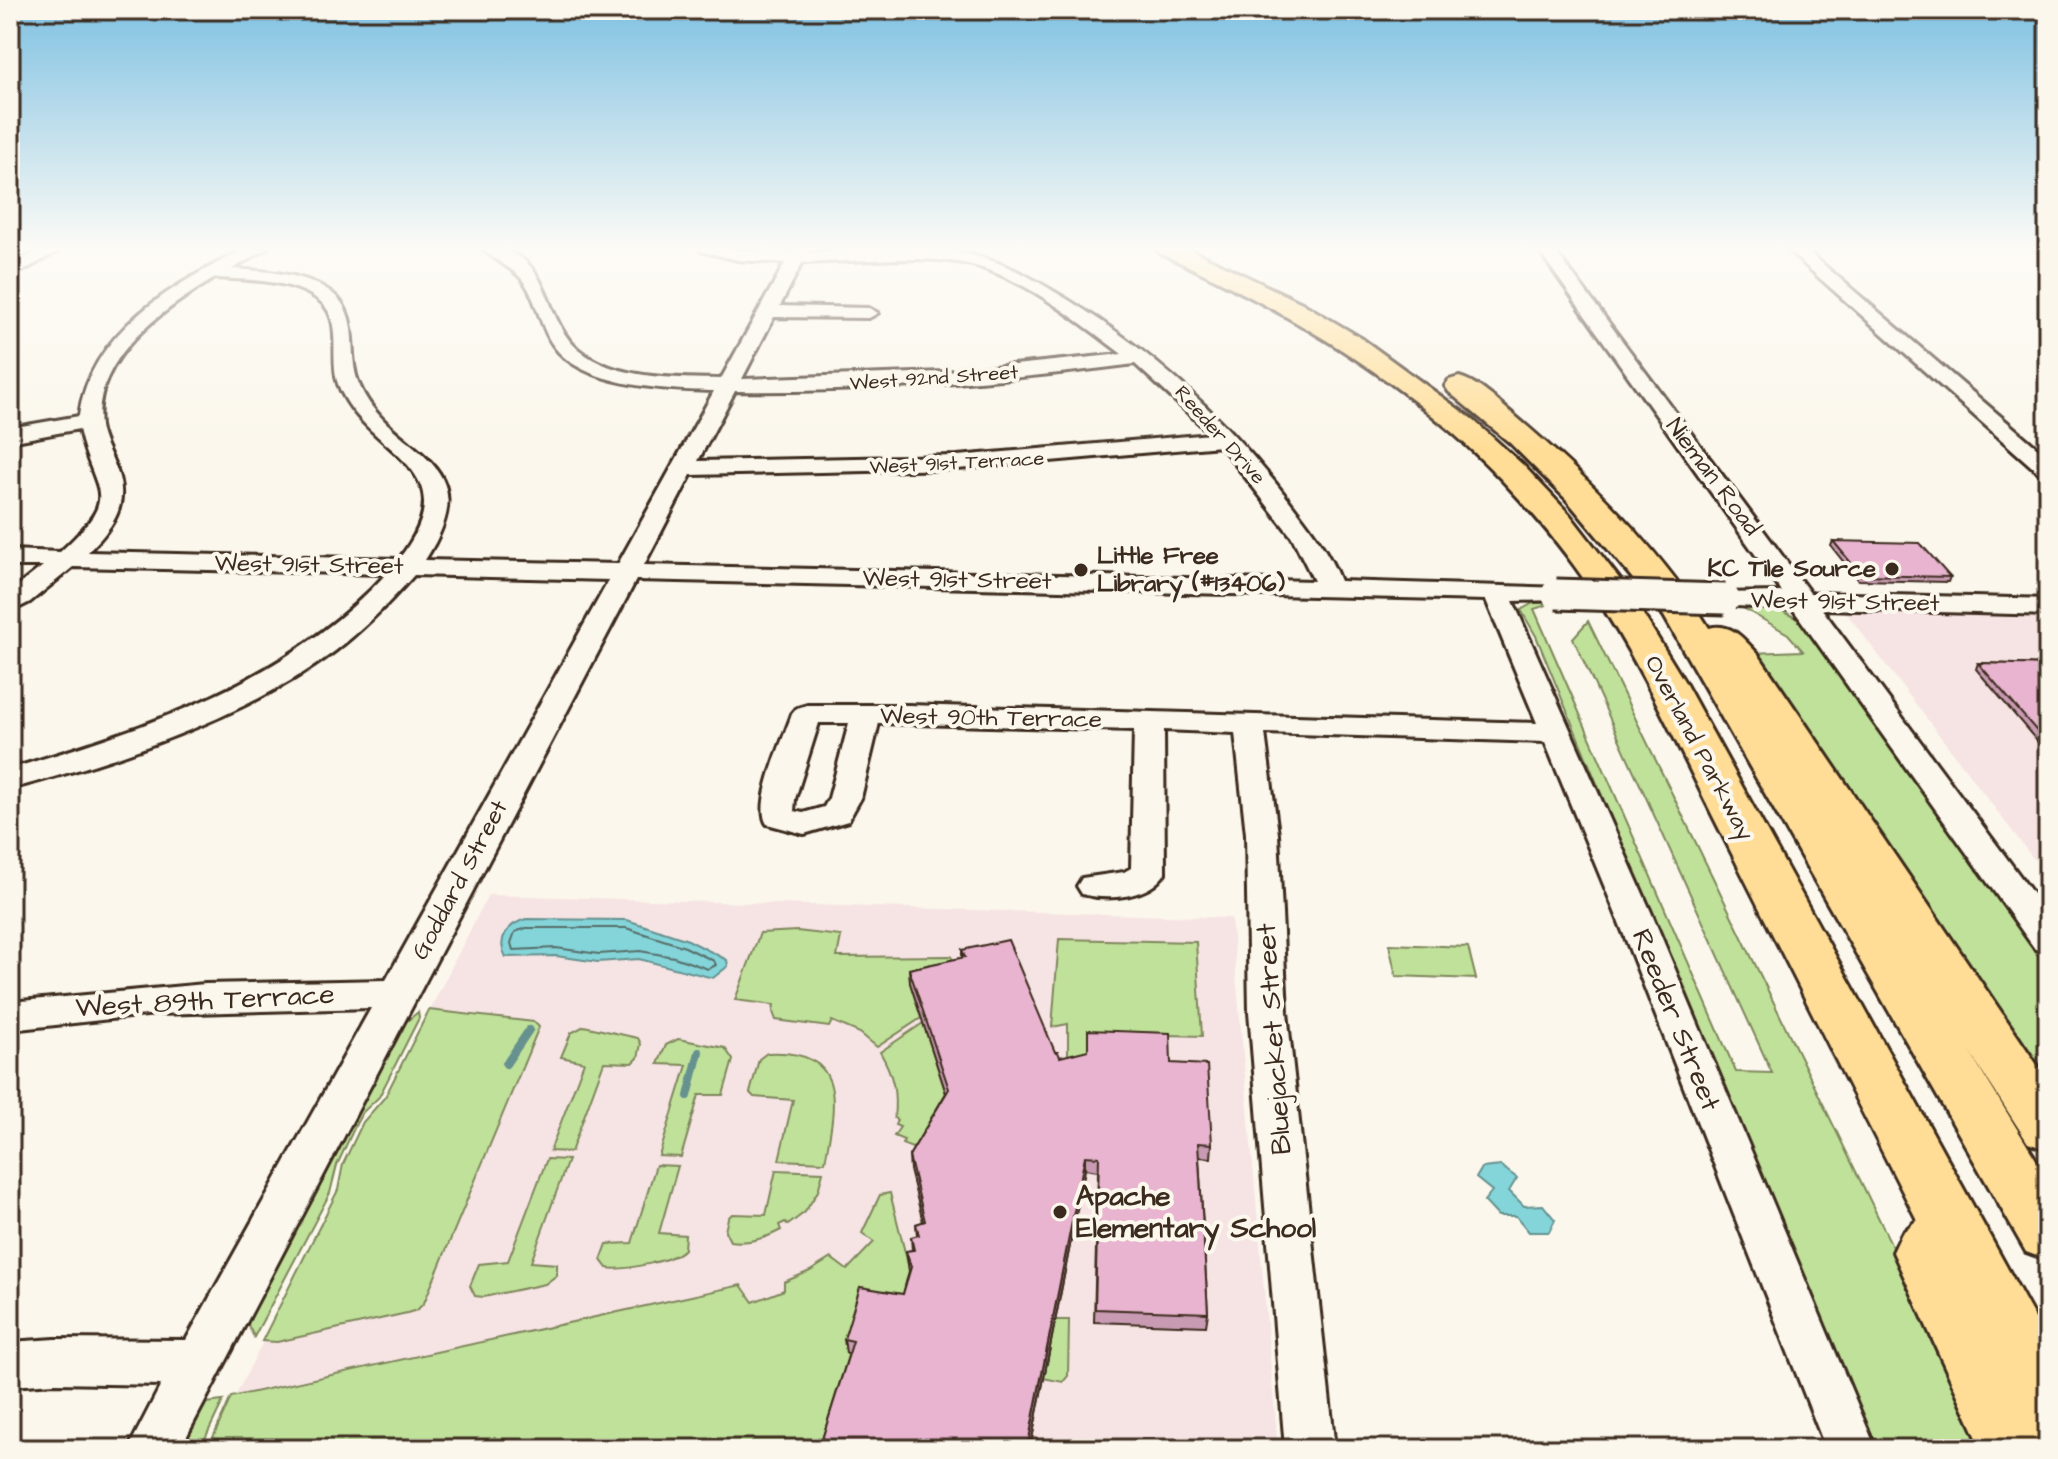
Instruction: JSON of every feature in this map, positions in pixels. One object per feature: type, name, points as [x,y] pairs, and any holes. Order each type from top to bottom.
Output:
[{"type":"highway","name":"Overland Parkway","points":[[1309,316],[1406,378],[1506,464],[1601,577],[1664,681],[2048,1409]]},
{"type":"highway","name":"Overland Parkway","points":[[1350,316],[1395,341],[1519,434],[1560,471],[1641,561],[1681,613],[2048,1233]]},
{"type":"highway","points":[[1641,561],[1744,662],[2048,1127]]},
{"type":"highway","points":[[1952,1228],[1924,1252],[2018,1449]]},
{"type":"street","points":[[10,604],[98,528],[110,510],[110,481],[96,452],[89,421],[95,386],[108,361],[128,336],[150,316]]},
{"type":"street","points":[[10,779],[156,731],[255,688],[329,642],[370,608],[419,552],[435,510],[432,481],[425,466],[376,424],[348,385],[343,369],[340,316]]},
{"type":"street","name":"West 92nd Street","points":[[549,316],[564,347],[581,360],[648,380],[727,384],[853,384],[957,378],[1140,357]]},
{"type":"street","name":"Goddard Street","points":[[153,1449],[765,316]]},
{"type":"street","name":"Reeder Drive","points":[[1078,316],[1140,357],[1197,405],[1229,439],[1310,545],[1324,570],[1330,589]]},
{"type":"street","name":"Nieman Road","points":[[1595,316],[2048,940]]},
{"type":"street","points":[[1872,316],[2048,469]]},
{"type":"street","points":[[10,435],[89,421]]},
{"type":"street","name":"West 91st Terrace","points":[[684,468],[832,468],[997,462],[1229,439]]},
{"type":"street","name":"West 91st Street","points":[[10,558],[2048,607]]},
{"type":"street","name":"Reeder Street","points":[[1496,593],[1557,733],[1851,1449]]},
{"type":"street","name":"West 90th Terrace","points":[[866,715],[845,798],[837,814],[804,824],[778,817],[779,799],[807,714],[866,715],[1249,724],[1557,733]]},
{"type":"street","points":[[1094,886],[1132,883],[1148,873],[1149,722]]},
{"type":"street","name":"Bluejacket Street","points":[[1249,724],[1262,834],[1268,1012],[1310,1449]]},
{"type":"street","name":"West 89th Terrace","points":[[10,1016],[189,996],[302,992],[400,994]]},
{"type":"street","points":[[10,1364],[55,1361],[200,1363]]},
{"type":"shaded area","points":[[1845,611],[2048,616],[2048,878]]},
{"type":"shaded area","points":[[488,895],[1231,918],[1278,1449],[209,1449]]},
{"type":"green space","points":[[1533,603],[1553,603],[1534,609],[1736,1072],[1772,1073],[1573,638],[1588,621],[1991,1449],[1872,1449],[1536,636],[1521,610]]},
{"type":"green space","points":[[1743,608],[1780,610],[1801,620],[2048,970],[2048,1091],[1753,653],[1803,651],[1788,634]]},
{"type":"green space","points":[[797,931],[841,936],[837,957],[951,956],[957,972],[910,983],[921,1018],[877,1047],[860,1033],[832,1021],[829,1027],[776,1020],[774,1005],[735,1000],[760,933]]},
{"type":"green space","points":[[1059,939],[1196,942],[1202,1036],[1169,1035],[1068,1068],[1068,1024],[1052,1027]]},
{"type":"green space","points":[[1389,944],[1468,947],[1476,979],[1396,976]]},
{"type":"green space","points":[[429,1010],[534,1022],[539,1027],[424,1303],[417,1310],[407,1313],[277,1342],[262,1341],[338,1190],[343,1164],[363,1122],[385,1097]]},
{"type":"green space","points":[[418,1012],[419,1018],[379,1097],[362,1113],[356,1124],[337,1165],[330,1193],[254,1337],[248,1325],[250,1313],[401,1026]]},
{"type":"green space","points":[[923,1023],[949,1103],[920,1151],[902,1144],[904,1140],[894,1136],[900,1127],[895,1125],[893,1084],[880,1052]]},
{"type":"green space","points":[[584,1026],[638,1038],[641,1044],[638,1058],[633,1063],[604,1062],[571,1152],[550,1151],[584,1062],[561,1057],[571,1033]]},
{"type":"green space","points":[[678,1039],[725,1048],[733,1060],[723,1095],[699,1095],[681,1157],[659,1156],[687,1065],[658,1064],[666,1045]]},
{"type":"green space","points":[[767,1053],[794,1054],[812,1060],[824,1071],[831,1085],[833,1102],[825,1162],[779,1160],[793,1100],[754,1097],[750,1093],[759,1059]]},
{"type":"green space","points":[[547,1159],[568,1160],[531,1262],[557,1264],[557,1275],[545,1284],[484,1297],[475,1296],[470,1286],[479,1264],[508,1261]]},
{"type":"green space","points":[[656,1165],[678,1166],[659,1233],[685,1235],[684,1249],[647,1264],[607,1268],[601,1260],[607,1244],[632,1243]]},
{"type":"green space","points":[[776,1170],[823,1172],[818,1191],[805,1212],[788,1225],[785,1222],[779,1225],[781,1230],[769,1236],[750,1241],[730,1241],[725,1231],[732,1214],[766,1215]]},
{"type":"green space","points":[[890,1193],[912,1280],[904,1308],[855,1354],[825,1449],[208,1449],[231,1397],[741,1285],[753,1302],[784,1290],[784,1282],[831,1258],[847,1270],[874,1242],[862,1233],[880,1195]]},
{"type":"green space","points":[[1055,1320],[1069,1320],[1068,1376],[1063,1382],[1043,1378]]},
{"type":"green space","points":[[223,1401],[200,1449],[179,1449],[206,1403]]},
{"type":"water","points":[[526,919],[627,920],[688,940],[727,960],[728,966],[713,978],[639,959],[598,962],[556,956],[506,957],[503,938],[509,928]]},
{"type":"water","points":[[1501,1166],[1517,1178],[1509,1191],[1524,1206],[1543,1205],[1555,1220],[1549,1232],[1529,1232],[1516,1216],[1498,1216],[1484,1201],[1492,1191],[1476,1178],[1482,1168]]},
{"type":"building","name":"KC Tile Source","points":[[1833,541],[1920,543],[1950,577],[1861,575]]},
{"type":"building","points":[[1978,663],[2048,665],[2048,744]]},
{"type":"building","name":"Apache Elementary School","points":[[1008,940],[1055,1052],[1060,1057],[1088,1050],[1088,1030],[1170,1033],[1171,1063],[1207,1065],[1212,1144],[1198,1143],[1208,1313],[1095,1309],[1099,1157],[1085,1156],[1027,1449],[819,1449],[853,1341],[844,1339],[860,1287],[903,1294],[911,1267],[906,1251],[914,1250],[911,1237],[919,1235],[916,1224],[925,1221],[909,1156],[949,1089],[909,969],[965,957],[962,950]]},
{"type":"waterway","points":[[506,1064],[529,1030]]},
{"type":"waterway","points":[[688,1096],[699,1052]]},
{"type":"place","name":"KC Tile Source","points":[[1892,569]]},
{"type":"place","name":"Little Free Library (#13406)","points":[[1081,570]]},
{"type":"place","name":"Apache Elementary School","points":[[1060,1212]]}]
